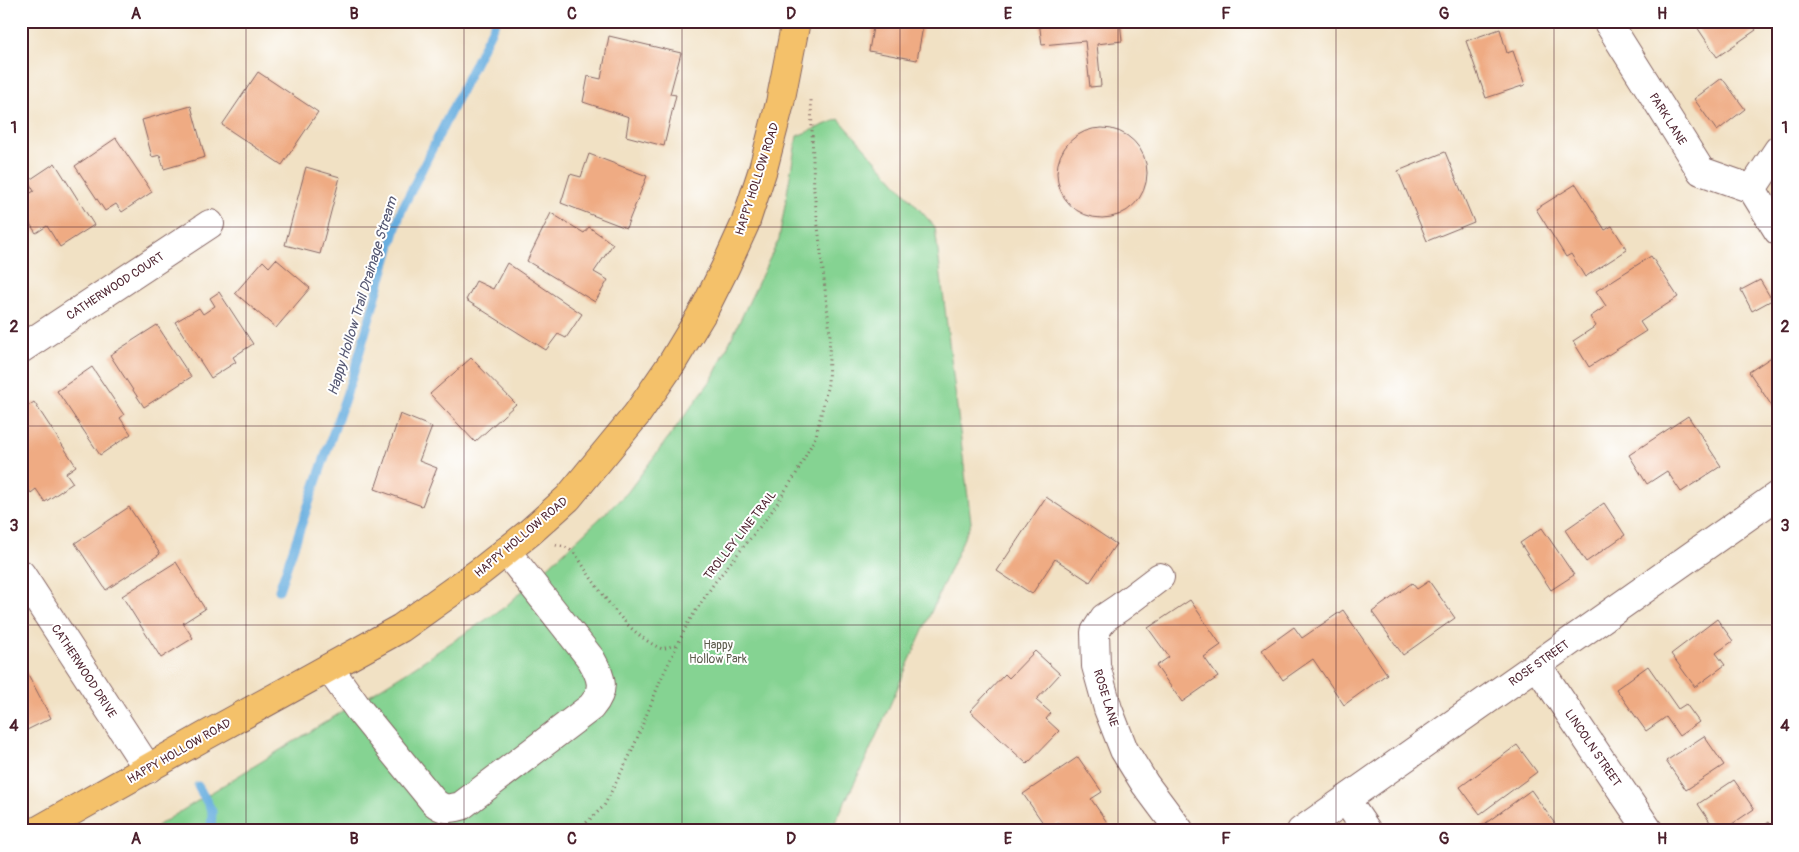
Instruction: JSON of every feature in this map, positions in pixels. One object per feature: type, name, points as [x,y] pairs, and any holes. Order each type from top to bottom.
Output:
[{"type":"main road","name":"HAPPY HOLLOW ROAD","points":[[37,831],[401,628],[455,591],[514,561],[637,414],[672,363],[704,310],[745,224],[763,169],[780,103],[796,21]]},
{"type":"street","name":"PARK LANE","points":[[1607,21],[1701,171],[1752,189]]},
{"type":"street","points":[[1778,150],[1752,189],[1778,231]]},
{"type":"street","name":"CATHERWOOD COURT","points":[[21,348],[210,224]]},
{"type":"street","name":"ROSE STREET","points":[[1301,831],[1778,495]]},
{"type":"street","points":[[329,668],[359,710],[434,802],[442,808],[450,809],[461,806],[591,708],[597,700],[601,687],[600,674],[591,659],[514,561]]},
{"type":"street","name":"CATHERWOOD DRIVE","points":[[21,574],[31,611],[148,769]]},
{"type":"street","name":"ROSE LANE","points":[[1160,577],[1104,618],[1095,632],[1096,666],[1108,708],[1124,750],[1145,784],[1180,831]]},
{"type":"street","name":"LINCOLN STREET","points":[[1537,664],[1649,831]]},
{"type":"street","points":[[1346,800],[1367,831]]},
{"type":"path","name":"TROLLEY LINE TRAIL","points":[[574,831],[585,824],[604,806],[632,751],[661,679],[689,621],[715,582],[770,514],[796,474],[816,436],[828,384],[830,333],[814,190],[811,102]]},
{"type":"path","points":[[514,561],[555,545],[567,548],[576,556],[617,612],[636,634],[662,649],[678,643]]},
{"type":"green space","name":"Happy Hollow Park","points":[[839,119],[935,227],[971,522],[866,759],[831,831],[149,831],[405,673],[505,607],[627,493],[712,379],[779,239],[797,136]]},
{"type":"building","points":[[874,21],[924,21],[917,60],[869,51]]},
{"type":"building","points":[[1039,21],[1120,21],[1122,41],[1097,44],[1101,86],[1090,87],[1085,41],[1042,45]]},
{"type":"building","points":[[1693,21],[1750,21],[1756,30],[1717,57]]},
{"type":"building","points":[[1500,29],[1507,53],[1513,51],[1525,85],[1486,98],[1466,41]]},
{"type":"building","points":[[609,36],[681,53],[670,94],[676,95],[664,146],[626,136],[629,117],[583,102],[588,76],[601,79]]},
{"type":"building","points":[[258,72],[318,112],[282,165],[222,125]]},
{"type":"building","points":[[1722,78],[1745,109],[1717,131],[1694,99]]},
{"type":"building","points":[[191,106],[205,157],[164,169],[160,155],[152,157],[142,120]]},
{"type":"building","points":[[1102,128],[1119,131],[1134,141],[1144,156],[1147,173],[1144,190],[1134,205],[1119,215],[1102,218],[1085,215],[1070,205],[1060,190],[1057,173],[1060,156],[1070,141],[1085,131]]},
{"type":"building","points":[[116,138],[152,192],[122,212],[116,204],[105,211],[75,166]]},
{"type":"building","points":[[1445,152],[1474,222],[1427,241],[1398,171]]},
{"type":"building","points":[[589,154],[647,176],[626,228],[561,203],[570,174],[581,177]]},
{"type":"building","points":[[55,163],[94,225],[60,247],[47,226],[36,233],[21,210],[21,199],[34,191],[28,181]]},
{"type":"building","points":[[306,167],[340,177],[320,254],[285,245]]},
{"type":"building","points":[[1576,184],[1605,230],[1612,226],[1627,250],[1585,277],[1571,254],[1566,257],[1536,209]]},
{"type":"building","points":[[551,213],[584,233],[589,227],[613,244],[594,272],[608,280],[595,302],[527,261]]},
{"type":"building","points":[[21,253],[28,263],[21,267]]},
{"type":"building","points":[[1651,256],[1678,297],[1640,322],[1646,331],[1589,367],[1573,341],[1596,326],[1590,317],[1606,306],[1596,291]]},
{"type":"building","points":[[276,259],[310,288],[276,328],[235,293],[263,261],[269,267]]},
{"type":"building","points":[[507,263],[582,314],[566,338],[558,334],[546,350],[466,300],[476,281],[493,289]]},
{"type":"building","points":[[1760,280],[1772,300],[1752,311],[1741,290]]},
{"type":"building","points":[[219,292],[253,344],[233,357],[236,362],[211,378],[175,322],[199,308],[203,314],[215,306],[210,298]]},
{"type":"building","points":[[157,325],[191,377],[144,407],[110,355]]},
{"type":"building","points":[[1776,354],[1778,356],[1778,415],[1749,372]]},
{"type":"building","points":[[471,358],[516,404],[475,442],[430,394]]},
{"type":"building","points":[[92,367],[124,415],[120,418],[131,434],[100,455],[57,391]]},
{"type":"building","points":[[34,402],[76,466],[66,473],[73,483],[45,502],[36,489],[31,493],[21,479],[21,411]]},
{"type":"building","points":[[400,414],[432,427],[419,461],[437,468],[422,506],[375,489]]},
{"type":"building","points":[[1688,416],[1721,466],[1681,492],[1667,471],[1647,484],[1629,455]]},
{"type":"building","points":[[1046,497],[1116,544],[1090,582],[1055,559],[1032,594],[997,571]]},
{"type":"building","points":[[1604,503],[1625,535],[1586,562],[1565,530]]},
{"type":"building","points":[[129,507],[160,554],[106,590],[75,543]]},
{"type":"building","points":[[1542,528],[1574,575],[1551,590],[1520,543]]},
{"type":"building","points":[[176,562],[205,609],[183,623],[193,638],[161,658],[122,596]]},
{"type":"building","points":[[1429,581],[1455,618],[1403,655],[1372,612],[1412,583],[1417,589]]},
{"type":"building","points":[[1190,600],[1221,645],[1204,657],[1218,677],[1182,702],[1156,666],[1169,657],[1148,628]]},
{"type":"building","points":[[1343,610],[1387,674],[1344,705],[1313,659],[1283,680],[1262,650],[1294,627],[1302,638]]},
{"type":"building","points":[[1717,619],[1733,641],[1716,653],[1725,665],[1695,687],[1671,654]]},
{"type":"building","points":[[1035,651],[1060,674],[1036,700],[1051,713],[1046,719],[1059,731],[1027,764],[970,711],[1005,674],[1009,678]]},
{"type":"building","points":[[21,661],[51,718],[21,733]]},
{"type":"building","points":[[1648,666],[1678,709],[1686,704],[1699,722],[1679,736],[1666,717],[1646,731],[1616,689]]},
{"type":"building","points":[[1704,736],[1724,765],[1686,790],[1666,761]]},
{"type":"building","points":[[1517,745],[1537,772],[1480,814],[1460,787]]},
{"type":"building","points":[[1078,757],[1102,792],[1091,799],[1113,831],[1065,831],[1059,823],[1048,830],[1023,794]]},
{"type":"building","points":[[1734,780],[1754,809],[1722,831],[1716,831],[1698,804]]},
{"type":"building","points":[[1531,790],[1560,831],[1475,831]]},
{"type":"building","points":[[1769,822],[1775,831],[1756,831]]},
{"type":"waterway","name":"Happy Hollow Trail Drainage Stream","points":[[279,590],[353,375],[401,211],[496,21]]},
{"type":"waterway","name":"Happy Hollow Trail Drainage Stream","points":[[198,786],[212,811],[211,831]]}]
